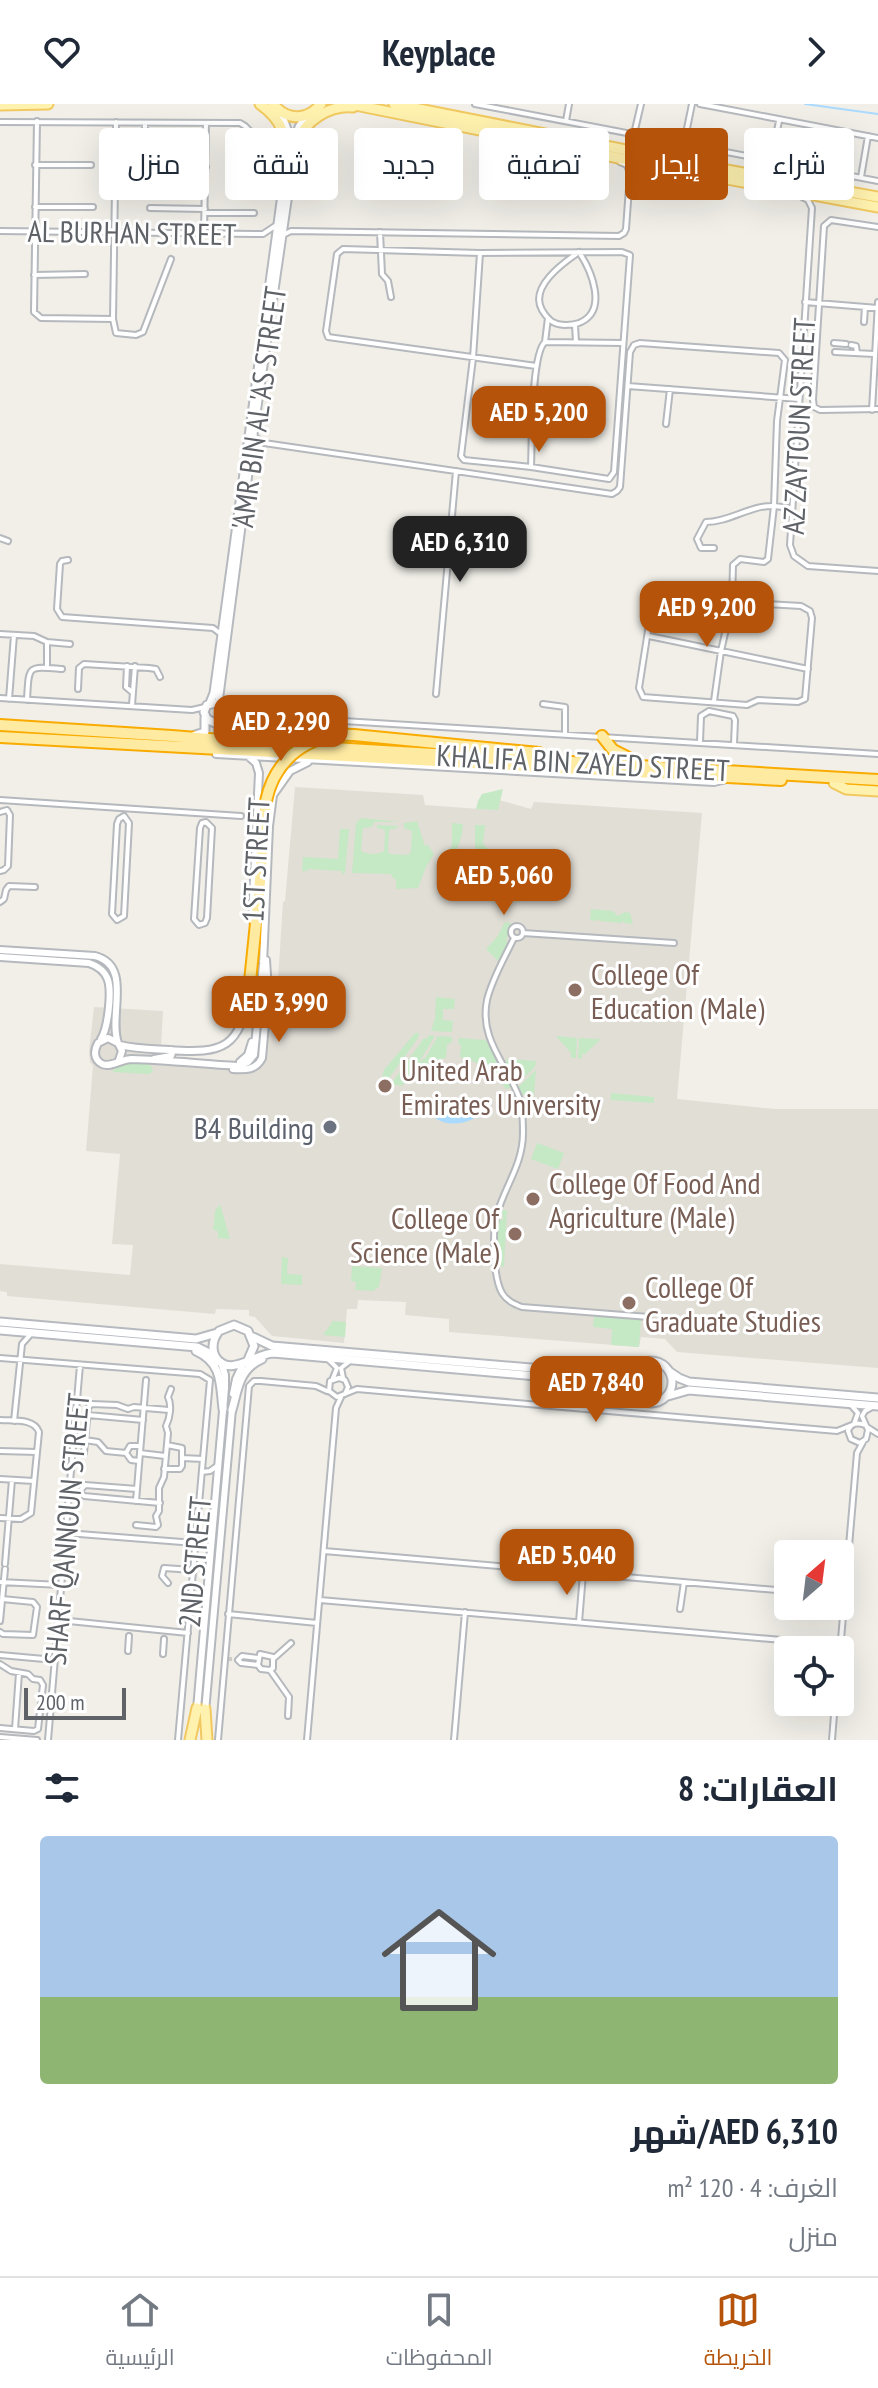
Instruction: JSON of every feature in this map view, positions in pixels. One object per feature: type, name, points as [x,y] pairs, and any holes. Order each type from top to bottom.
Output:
[{"type":"highway","name":"KHALIFA BIN ZAYED STREET","points":[[0,725],[767,773],[878,783]]},
{"type":"highway","points":[[249,991],[274,777],[294,752],[306,744],[329,735],[354,735],[589,758],[604,763]]},
{"type":"highway","points":[[602,736],[613,750],[628,759],[667,767]]},
{"type":"highway","name":"KHALIFA BIN ZAYED STREET","points":[[0,737],[728,779],[878,783]]},
{"type":"main road","points":[[0,105],[48,104]]},
{"type":"main road","points":[[260,104],[280,128]]},
{"type":"main road","points":[[275,107],[292,117],[333,104]]},
{"type":"main road","points":[[350,104],[625,150]]},
{"type":"main road","name":"'AMR BIN AL 'AS STREET","points":[[275,107],[286,128]]},
{"type":"main road","points":[[306,128],[322,114],[347,107],[393,109],[479,129]]},
{"type":"main road","name":"'AMR BIN AL 'AS STREET","points":[[299,128],[315,109]]},
{"type":"main road","points":[[728,169],[878,197]]},
{"type":"main road","name":"'AMR BIN AL 'AS STREET","points":[[205,717],[222,635],[274,242],[283,200]]},
{"type":"main road","points":[[836,200],[878,208]]},
{"type":"main road","name":"'AMR BIN AL 'AS STREET","points":[[222,713],[219,695],[281,236],[280,223]]},
{"type":"main road","points":[[209,704],[222,713]]},
{"type":"main road","points":[[205,717],[213,722],[222,713]]},
{"type":"main road","points":[[222,713],[219,731],[223,736],[254,743]]},
{"type":"main road","points":[[172,736],[203,734],[207,728],[205,717]]},
{"type":"main road","points":[[0,1322],[196,1339],[210,1336],[228,1326],[239,1326],[272,1346],[613,1375],[629,1372],[646,1362],[656,1362],[689,1382],[878,1398]]},
{"type":"main road","points":[[4,1330],[197,1347],[234,1367],[263,1354],[282,1354],[616,1383],[640,1400],[650,1403],[660,1402],[678,1391],[695,1390],[875,1406]]},
{"type":"main road","points":[[218,1359],[213,1343],[219,1331]]},
{"type":"main road","points":[[246,1362],[253,1351],[251,1335]]},
{"type":"main road","points":[[175,1345],[202,1354],[214,1364],[227,1410]]},
{"type":"main road","points":[[227,1410],[245,1371],[261,1360],[282,1354]]},
{"type":"main road","points":[[633,1393],[631,1379],[637,1366]]},
{"type":"main road","points":[[668,1396],[672,1386],[670,1372]]},
{"type":"main road","points":[[192,1740],[201,1709]]},
{"type":"main road","points":[[201,1709],[207,1717],[205,1740]]},
{"type":"street","points":[[475,104],[625,132]]},
{"type":"street","points":[[566,121],[569,104]]},
{"type":"street","points":[[635,128],[641,104]]},
{"type":"street","points":[[687,128],[692,104]]},
{"type":"street","points":[[700,104],[878,138]]},
{"type":"street","points":[[778,128],[780,120]]},
{"type":"street","points":[[37,121],[33,310],[37,316],[113,319]]},
{"type":"street","points":[[0,122],[240,123],[247,128]]},
{"type":"street","points":[[116,122],[113,319],[118,335],[142,333],[171,259]]},
{"type":"street","points":[[145,122],[145,128]]},
{"type":"street","points":[[206,123],[206,128]]},
{"type":"street","points":[[861,178],[868,136]]},
{"type":"street","points":[[35,165],[91,165]]},
{"type":"street","points":[[854,177],[878,181]]},
{"type":"street","points":[[204,233],[205,200]]},
{"type":"street","points":[[281,236],[291,231],[619,236],[626,229],[628,200]]},
{"type":"street","points":[[808,200],[812,208],[820,201],[878,208]]},
{"type":"street","points":[[35,207],[93,207]]},
{"type":"street","points":[[150,208],[254,213]]},
{"type":"street","name":"AZ ZAYTOUN STREET","points":[[812,208],[790,545],[798,560],[814,566],[878,571]]},
{"type":"street","points":[[805,302],[819,303],[865,307],[878,306],[874,354],[875,410],[820,410],[814,407],[813,400],[819,303],[825,224],[831,220],[878,227]]},
{"type":"street","points":[[280,223],[291,231]]},
{"type":"street","name":"AL BURHAN STREET","points":[[263,234],[280,223]]},
{"type":"street","name":"AL BURHAN STREET","points":[[0,231],[263,234],[274,242]]},
{"type":"street","points":[[380,232],[382,274],[388,281],[391,297]]},
{"type":"street","points":[[480,253],[473,358],[461,456],[464,460],[609,479],[614,472],[630,255],[622,252],[480,253],[343,249],[337,254],[326,331],[328,337],[473,358],[536,366]]},
{"type":"street","points":[[579,252],[595,288],[591,313],[575,324],[555,324],[540,306],[543,287],[550,274],[579,252]]},
{"type":"street","points":[[34,275],[85,274]]},
{"type":"street","points":[[864,322],[865,307]]},
{"type":"street","points":[[545,342],[548,318]]},
{"type":"street","points":[[575,324],[576,342]]},
{"type":"street","points":[[531,467],[539,347],[545,342],[623,343]]},
{"type":"street","points":[[254,427],[255,437],[264,443],[615,493],[621,484],[631,348],[638,343],[782,354],[785,360],[777,421],[769,558],[764,562],[735,561],[732,602],[714,701]]},
{"type":"street","points":[[857,353],[856,346],[843,344],[837,352],[874,354]]},
{"type":"street","points":[[628,386],[799,399]]},
{"type":"street","points":[[666,424],[670,389]]},
{"type":"street","points":[[250,457],[255,446],[264,443]]},
{"type":"street","points":[[436,694],[456,471]]},
{"type":"street","points":[[714,548],[701,548],[697,539],[706,522],[718,522],[762,506],[791,508]]},
{"type":"street","points":[[0,538],[8,541]]},
{"type":"street","points":[[68,560],[60,564],[57,609],[62,617],[213,628],[224,616]]},
{"type":"street","points":[[658,598],[732,602],[801,606],[807,609],[812,618],[806,697],[802,702],[759,700],[746,705],[641,695],[639,688],[652,605],[658,598]]},
{"type":"street","points":[[213,628],[222,635]]},
{"type":"street","points":[[0,634],[34,636],[47,642],[70,644]]},
{"type":"street","points":[[9,699],[14,635]]},
{"type":"street","points":[[648,636],[808,669]]},
{"type":"street","points":[[47,642],[47,668]]},
{"type":"street","points":[[78,689],[82,664],[156,669],[160,677]]},
{"type":"street","points":[[127,666],[126,687],[133,692]]},
{"type":"street","points":[[132,705],[135,666]]},
{"type":"street","points":[[27,700],[30,672],[36,667],[62,669]]},
{"type":"street","points":[[0,698],[192,710],[205,717]]},
{"type":"street","points":[[192,710],[209,704]]},
{"type":"street","points":[[543,704],[563,705],[566,708],[565,733]]},
{"type":"street","points":[[700,742],[701,716],[709,711],[733,716],[734,745]]},
{"type":"street","points":[[222,713],[878,754]]},
{"type":"street","points":[[117,743],[145,749],[324,761],[655,780],[717,782],[728,779]]},
{"type":"street","name":"1ST STREET","points":[[119,1044],[203,1052],[225,1044],[242,1026],[249,991],[258,779],[257,766],[248,756]]},
{"type":"street","name":"1ST STREET","points":[[119,1060],[238,1066],[254,1055],[264,948],[270,798],[294,768],[304,763],[324,761]]},
{"type":"street","points":[[258,779],[265,773],[273,776],[276,785],[270,798]]},
{"type":"street","points":[[0,871],[8,866],[9,844],[10,815],[2,810],[3,800]]},
{"type":"street","name":"1ST STREET","points":[[3,800],[241,816]]},
{"type":"street","points":[[124,808],[124,816],[129,823],[124,916],[117,920],[112,914],[118,822],[124,816]]},
{"type":"street","points":[[206,822],[212,828],[206,921],[199,925],[194,919],[200,826],[206,822],[207,814]]},
{"type":"street","points":[[0,844],[9,844]]},
{"type":"street","points":[[115,867],[127,868]]},
{"type":"street","points":[[197,871],[209,872]]},
{"type":"street","points":[[0,902],[9,886],[35,887]]},
{"type":"street","points":[[514,938],[511,933],[514,927],[520,927],[523,933]]},
{"type":"street","points":[[514,938],[519,938],[523,933]]},
{"type":"street","points":[[523,933],[674,943]]},
{"type":"street","points":[[514,938],[491,988],[486,1008],[490,1043],[519,1098],[523,1116],[521,1157],[500,1206],[494,1229],[501,1291],[507,1300],[522,1307],[649,1317]]},
{"type":"street","points":[[201,1064],[236,1063],[243,1061],[250,1052],[258,970],[264,948]]},
{"type":"street","points":[[209,1066],[248,1070],[257,1066],[262,1058],[268,982],[264,948]]},
{"type":"street","points":[[0,950],[95,956],[106,960],[117,977],[114,1026],[122,1054],[119,1060],[109,1065],[98,1061],[95,1050],[106,1028],[109,985],[98,967],[89,963],[0,957]]},
{"type":"street","name":"1ST STREET","points":[[201,1064],[243,1068],[258,1057],[263,964]]},
{"type":"street","points":[[100,1041],[110,1039],[119,1044]]},
{"type":"street","points":[[151,1060],[171,1056],[170,1050]]},
{"type":"street","points":[[4,1330],[18,1337],[22,1344]]},
{"type":"street","points":[[14,1421],[22,1344],[34,1333]]},
{"type":"street","points":[[0,1358],[80,1365],[147,1376],[136,1501]]},
{"type":"street","points":[[327,1358],[337,1371],[328,1386],[336,1408]]},
{"type":"street","points":[[218,1359],[225,1381],[226,1468],[233,1475],[228,1614],[218,1740]]},
{"type":"street","points":[[307,1740],[336,1408],[348,1387],[341,1368],[352,1360]]},
{"type":"street","points":[[201,1709],[217,1466],[227,1410],[246,1362]]},
{"type":"street","name":"SHARF QANNOUN STREET","points":[[48,1740],[80,1365]]},
{"type":"street","name":"2ND STREET","points":[[147,1376],[200,1374],[207,1377],[210,1384],[203,1459],[205,1472],[178,1740]]},
{"type":"street","points":[[316,1386],[339,1378],[357,1389]]},
{"type":"street","points":[[201,1709],[233,1475],[250,1384],[257,1380],[316,1386],[343,1395],[357,1389],[837,1431],[856,1442],[878,1434]]},
{"type":"street","points":[[136,1525],[157,1527],[171,1389]]},
{"type":"street","points":[[84,1453],[88,1408],[91,1404],[170,1410]]},
{"type":"street","points":[[849,1404],[858,1413],[848,1431],[857,1453]]},
{"type":"street","points":[[116,1417],[117,1405]]},
{"type":"street","points":[[848,1540],[857,1453],[868,1433],[863,1413],[875,1406]]},
{"type":"street","points":[[88,1415],[143,1420]]},
{"type":"street","points":[[0,1420],[32,1423],[39,1432],[31,1513],[25,1518],[0,1518]]},
{"type":"street","points":[[837,1431],[853,1424],[866,1426],[878,1434]]},
{"type":"street","points":[[85,1440],[98,1442],[106,1451],[126,1453],[131,1460],[139,1461]]},
{"type":"street","points":[[164,1469],[181,1468],[181,1447],[167,1445]]},
{"type":"street","points":[[126,1453],[130,1446],[140,1446]]},
{"type":"street","points":[[0,1451],[37,1452]]},
{"type":"street","points":[[140,1453],[165,1456]]},
{"type":"street","points":[[182,1458],[203,1459]]},
{"type":"street","points":[[216,1481],[205,1472],[217,1466]]},
{"type":"street","points":[[0,1479],[34,1481]]},
{"type":"street","points":[[0,1619],[12,1480]]},
{"type":"street","points":[[137,1489],[85,1485],[80,1491],[84,1496],[160,1503]]},
{"type":"street","points":[[106,1498],[107,1487]]},
{"type":"street","points":[[66,1533],[196,1543]]},
{"type":"street","points":[[324,1551],[774,1590]]},
{"type":"street","points":[[168,1583],[162,1576],[164,1568],[193,1570]]},
{"type":"street","points":[[579,1622],[583,1574]]},
{"type":"street","points":[[2,1582],[61,1585]]},
{"type":"street","points":[[680,1609],[684,1582]]},
{"type":"street","points":[[0,1632],[5,1635],[33,1635],[37,1607],[33,1602],[1,1598]]},
{"type":"street","points":[[320,1600],[774,1641]]},
{"type":"street","points":[[454,1740],[465,1612]]},
{"type":"street","points":[[228,1614],[317,1623]]},
{"type":"street","points":[[59,1620],[129,1632],[164,1635],[188,1633]]},
{"type":"street","points":[[128,1651],[129,1632]]},
{"type":"street","points":[[163,1654],[164,1635]]},
{"type":"street","points":[[270,1670],[273,1659],[291,1643]]},
{"type":"street","points":[[210,1653],[242,1664],[258,1665]]},
{"type":"street","points":[[273,1659],[271,1655],[262,1654],[258,1665],[260,1669],[270,1670],[289,1697],[288,1716]]},
{"type":"street","points":[[0,1655],[55,1660]]},
{"type":"street","points":[[209,1667],[240,1656],[258,1658]]},
{"type":"street","points":[[0,1664],[11,1671],[28,1674],[43,1685],[39,1728],[35,1731],[0,1728]]},
{"type":"street","points":[[15,1729],[19,1673]]},
{"type":"street","points":[[832,1740],[834,1716]]},
{"type":"street","points":[[0,1737],[37,1740]]},
{"type":"shaded area","name":"United Arab Emirates University","points":[[295,787],[423,795],[425,805],[497,810],[499,800],[531,809],[534,802],[702,813],[677,1099],[775,1109],[878,1109],[878,1368],[677,1352],[665,1339],[641,1337],[639,1347],[449,1332],[449,1319],[405,1315],[406,1302],[358,1300],[357,1309],[347,1309],[344,1343],[272,1336],[255,1317],[249,1316],[249,1310],[216,1309],[215,1314],[7,1296],[7,1292],[0,1291],[0,1264],[130,1275],[133,1245],[112,1244],[120,1154],[86,1151],[93,1066],[89,1052],[94,1007],[163,1011],[160,1063],[248,1072],[265,1061],[268,1011],[276,1011]]},
{"type":"green space","points":[[503,789],[498,810],[476,809],[482,794]]},
{"type":"green space","points":[[361,818],[400,822],[374,822],[372,827],[363,828],[361,850],[372,854],[384,851],[385,830],[377,828],[377,825],[398,826],[389,830],[388,852],[408,855],[412,831],[404,828],[404,823],[417,821],[425,846],[428,845],[434,854],[418,888],[396,889],[396,880],[391,874],[352,873],[356,823]]},
{"type":"green space","points":[[452,823],[463,824],[462,831],[458,847],[445,866],[437,862],[452,846]]},
{"type":"green space","points":[[475,825],[485,825],[483,844],[489,850],[484,855],[489,867],[485,869],[475,847]]},
{"type":"green space","points":[[340,829],[349,829],[345,873],[302,871],[303,857],[338,859]]},
{"type":"green space","points":[[591,909],[613,911],[618,916],[630,913],[633,924],[590,920]]},
{"type":"green space","points":[[505,922],[511,923],[506,941],[509,943],[500,963],[486,949]]},
{"type":"green space","points":[[436,997],[455,999],[454,1009],[443,1009],[443,1020],[453,1021],[452,1032],[431,1031]]},
{"type":"green space","points":[[415,1033],[419,1033],[418,1038],[387,1081],[381,1081],[384,1070]]},
{"type":"green space","points":[[435,1036],[419,1062],[426,1057],[438,1036],[452,1037],[452,1042],[447,1045],[446,1058],[421,1067],[402,1086],[391,1084],[424,1038]]},
{"type":"green space","points":[[556,1036],[577,1038],[576,1058],[571,1058],[571,1053]]},
{"type":"green space","points":[[459,1038],[486,1040],[511,1088],[506,1089],[480,1065],[460,1057]]},
{"type":"green space","points":[[579,1038],[600,1039],[582,1054],[582,1059],[578,1058]]},
{"type":"green space","points":[[507,1059],[536,1061],[535,1067],[516,1085],[504,1063]]},
{"type":"green space","points":[[150,1064],[153,1071],[149,1074],[112,1072],[118,1066]]},
{"type":"green space","points":[[536,1070],[534,1097],[519,1094],[517,1088]]},
{"type":"green space","points":[[611,1093],[654,1097],[654,1103],[611,1100]]},
{"type":"green space","points":[[537,1143],[564,1153],[558,1169],[531,1159]]},
{"type":"green space","points":[[220,1204],[230,1239],[218,1238],[218,1231],[213,1230],[215,1211]]},
{"type":"green space","points":[[502,1210],[507,1210],[504,1267],[499,1266],[496,1234],[498,1219],[503,1220]]},
{"type":"green space","points":[[282,1257],[288,1258],[287,1274],[302,1275],[302,1285],[281,1284]]},
{"type":"green space","points":[[352,1266],[382,1268],[379,1287],[373,1291],[355,1290],[356,1282],[351,1281]]},
{"type":"green space","points":[[594,1316],[641,1320],[639,1347],[611,1345],[612,1329],[593,1327]]},
{"type":"green space","points":[[333,1321],[346,1322],[345,1337],[323,1335]]},
{"type":"water","points":[[476,1102],[484,1102],[490,1107],[476,1118],[460,1123],[444,1122],[428,1113],[453,1114]]},
{"type":"waterway","points":[[805,104],[878,114]]},
{"type":"tunnel","points":[[228,1659],[233,1659]]},
{"type":"place","name":"College Of Education (Male)","points":[[575,990]]},
{"type":"place","name":"United Arab Emirates University","points":[[385,1086]]},
{"type":"place","name":"B4 Building","points":[[330,1127]]},
{"type":"place","name":"College Of Food And Agriculture (Male)","points":[[533,1199]]},
{"type":"place","name":"College Of Science (Male)","points":[[515,1234]]},
{"type":"place","name":"College Of Graduate Studies","points":[[629,1303]]}]
